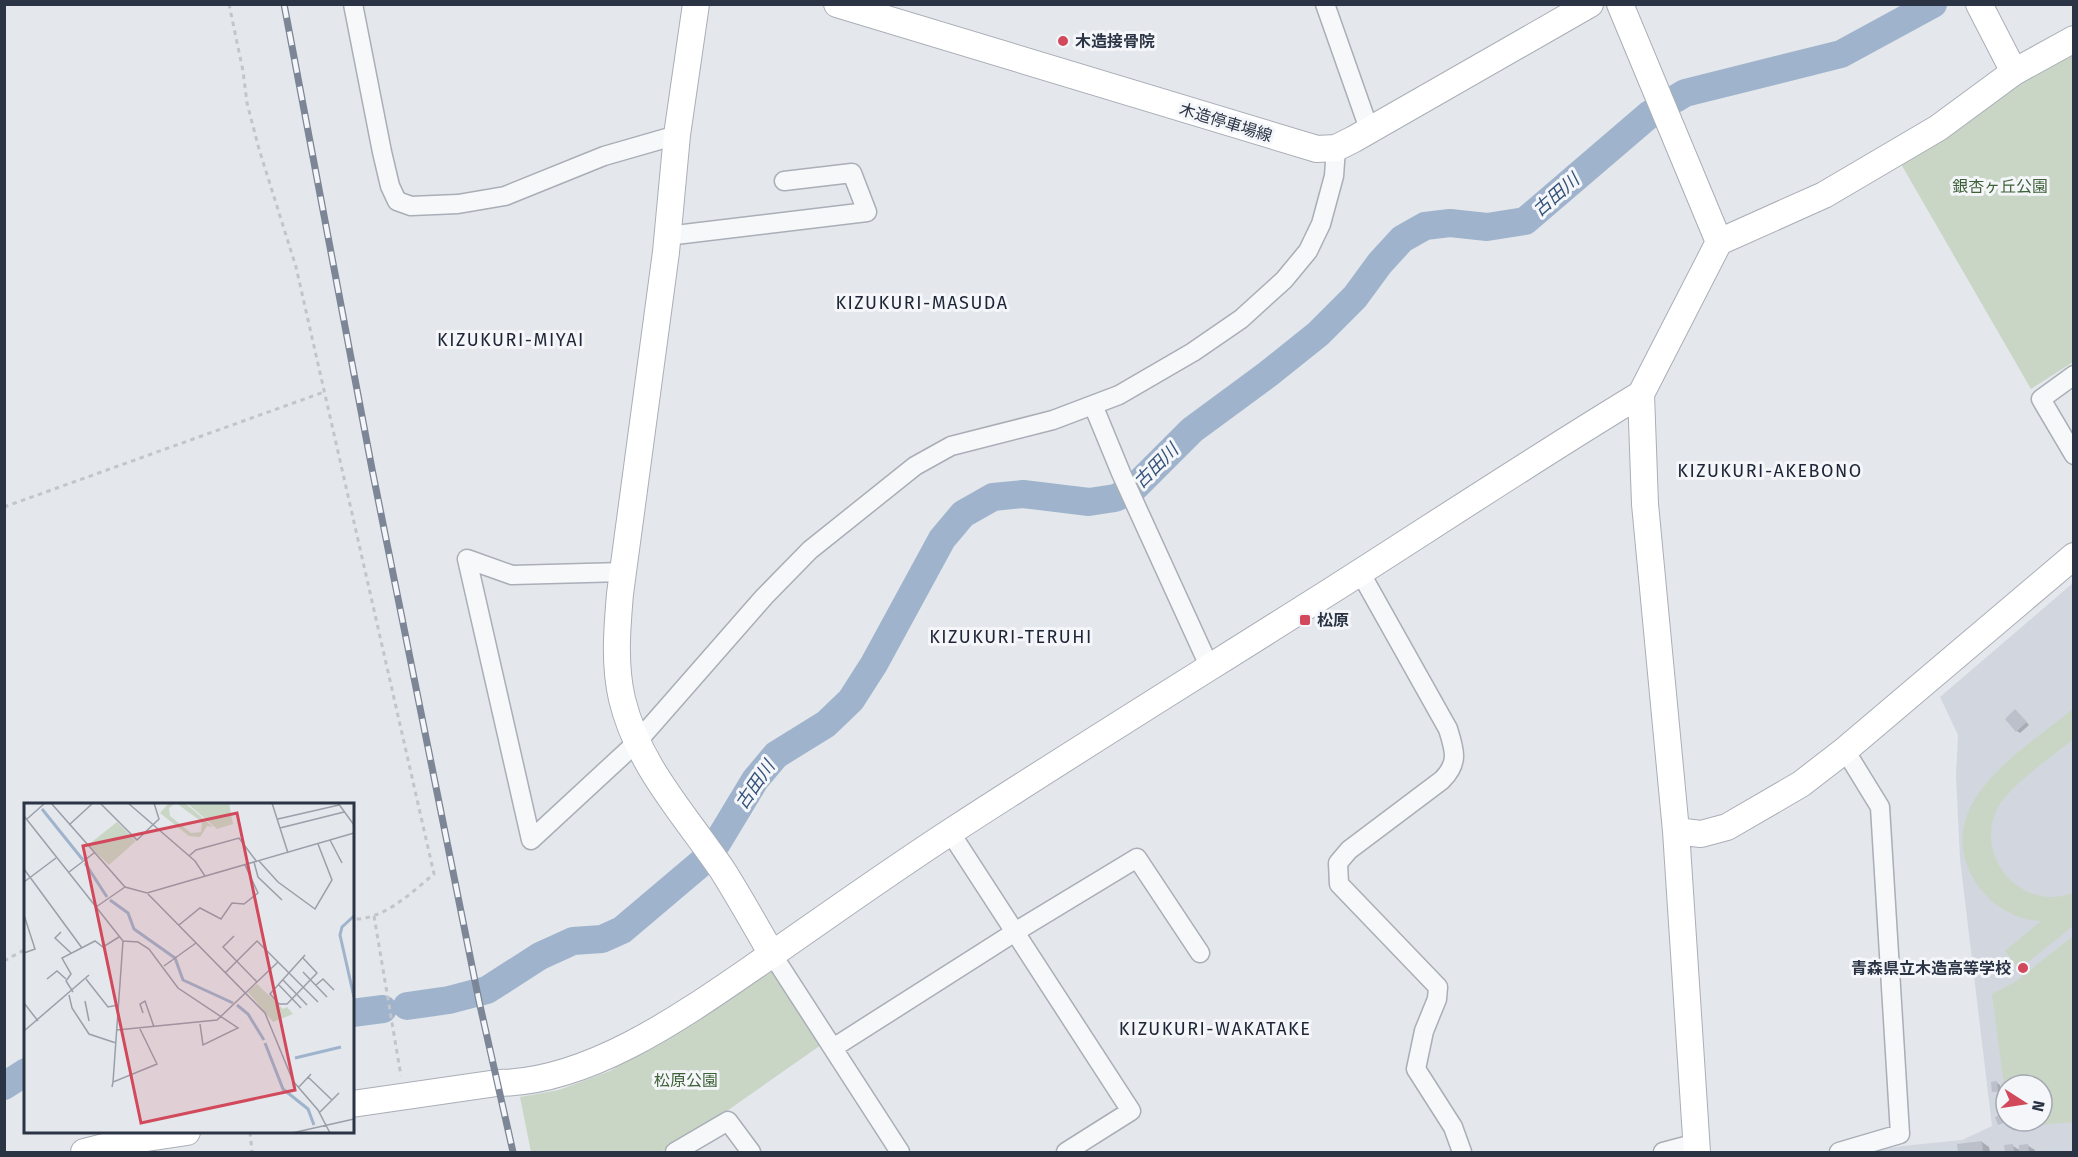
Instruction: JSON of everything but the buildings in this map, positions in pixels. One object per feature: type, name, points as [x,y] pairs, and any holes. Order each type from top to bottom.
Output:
[{"type":"street","points":[[353,4],[390,186],[397,201],[411,206],[458,204],[504,196],[604,156],[677,135]]},
{"type":"street","points":[[696,4],[677,135],[667,236],[623,572],[616,643],[622,699],[638,742],[656,778],[723,872],[772,954],[900,1152]]},
{"type":"street","name":"木造停車場線","points":[[837,4],[883,11],[1317,149],[1336,148]]},
{"type":"street","points":[[1325,4],[1369,129]]},
{"type":"street","points":[[623,572],[512,575],[467,559],[531,840],[638,742],[764,597],[810,550],[915,466],[951,446],[1053,420],[1119,395],[1193,352],[1240,319],[1284,280],[1308,251],[1321,224],[1335,176],[1336,148],[1590,4]]},
{"type":"street","points":[[1620,4],[1719,242]]},
{"type":"street","points":[[1978,4],[2014,72]]},
{"type":"street","points":[[1663,1152],[1697,1148],[1676,831],[1646,504],[1641,394],[1719,242],[1824,195],[1938,128],[2014,72],[2073,39]]},
{"type":"street","points":[[667,236],[867,212],[852,173],[783,181]]},
{"type":"street","points":[[2073,375],[2041,399],[2073,455]]},
{"type":"street","points":[[354,1104],[551,1076],[600,1059],[664,1026],[950,832],[1560,443],[1641,394]]},
{"type":"street","points":[[1093,405],[1121,473],[1210,668]]},
{"type":"street","points":[[1676,831],[1701,834],[1727,827],[1801,784],[1845,750],[2073,556]]},
{"type":"street","points":[[1360,572],[1448,729],[1455,749],[1452,770],[1442,780],[1349,850],[1338,863],[1339,884],[1438,987],[1437,999],[1424,1030],[1416,1069],[1453,1127],[1462,1152]]},
{"type":"street","points":[[1839,1152],[1900,1134],[1880,807],[1845,750]]},
{"type":"street","points":[[950,832],[1131,1111],[1066,1152]]},
{"type":"street","points":[[833,1048],[1015,932],[1137,858],[1200,953]]},
{"type":"street","points":[[675,1152],[728,1121],[751,1152]]},
{"type":"street","points":[[84,1152],[128,1141],[176,1133]]},
{"type":"path","points":[[229,4],[247,103],[296,267],[434,874],[392,907],[362,920],[354,919]]},
{"type":"path","points":[[4,507],[324,392]]},
{"type":"path","points":[[374,916],[405,1096]]},
{"type":"path","points":[[4,961],[24,950]]},
{"type":"path","points":[[250,1133],[252,1152]]},
{"type":"shaded area","name":"青森県立木造高等学校","points":[[2073,583],[2073,1152],[1867,1152],[1962,1140],[1992,1126],[1960,859],[1956,776],[1958,735],[1940,697]]},
{"type":"green space","name":"銀杏ヶ丘公園","points":[[2073,47],[2073,362],[2031,389],[1901,164]]},
{"type":"green space","points":[[2073,709],[2073,739],[2012,789],[1998,807],[1992,826],[1992,844],[1997,861],[2007,876],[2020,887],[2036,895],[2054,897],[2073,893],[2073,926],[2019,969],[2005,951],[2041,921],[2022,918],[2004,910],[1982,891],[1964,855],[1963,829],[1972,804],[1987,782],[2007,762]]},
{"type":"green space","points":[[2073,936],[2073,1122],[2054,1123],[2054,1073],[2002,1073],[1992,994],[2015,982]]},
{"type":"green space","name":"松原公園","points":[[773,968],[821,1045],[724,1113],[661,1152],[531,1152],[520,1097],[559,1090],[610,1071]]},
{"type":"waterway","name":"古田川","points":[[1675,99],[1685,93],[1841,54],[1933,4]]},
{"type":"waterway","name":"古田川","points":[[717,843],[755,780],[776,755],[826,724],[851,700],[874,664],[942,539],[963,514],[993,497],[1023,494],[1089,502],[1115,498],[1131,491],[1192,430],[1318,334],[1355,297],[1380,263],[1402,239],[1425,226],[1450,223],[1487,227],[1525,221],[1650,114]]},
{"type":"waterway","name":"古田川","points":[[407,1006],[449,1000],[487,990],[540,956],[573,941],[602,939],[622,930],[700,864]]},
{"type":"waterway","name":"古田川","points":[[354,1013],[383,1009]]},
{"type":"waterway","name":"古田川","points":[[4,1086],[24,1073]]},
{"type":"railway","points":[[284,4],[372,469],[479,1001],[513,1152]]},
{"type":"place","name":"木造接骨院","points":[[1063,41]]},
{"type":"place","name":"松原","points":[[1305,620]]},
{"type":"place","name":"青森県立木造高等学校","points":[[2023,968]]},
{"type":"district","name":"KIZUKURI-MASUDA","points":[[922,303]]},
{"type":"district","name":"KIZUKURI-MIYAI","points":[[511,340]]},
{"type":"district","name":"KIZUKURI-AKEBONO","points":[[1770,471]]},
{"type":"district","name":"KIZUKURI-TERUHI","points":[[1011,637]]},
{"type":"district","name":"KIZUKURI-WAKATAKE","points":[[1215,1029]]}]
